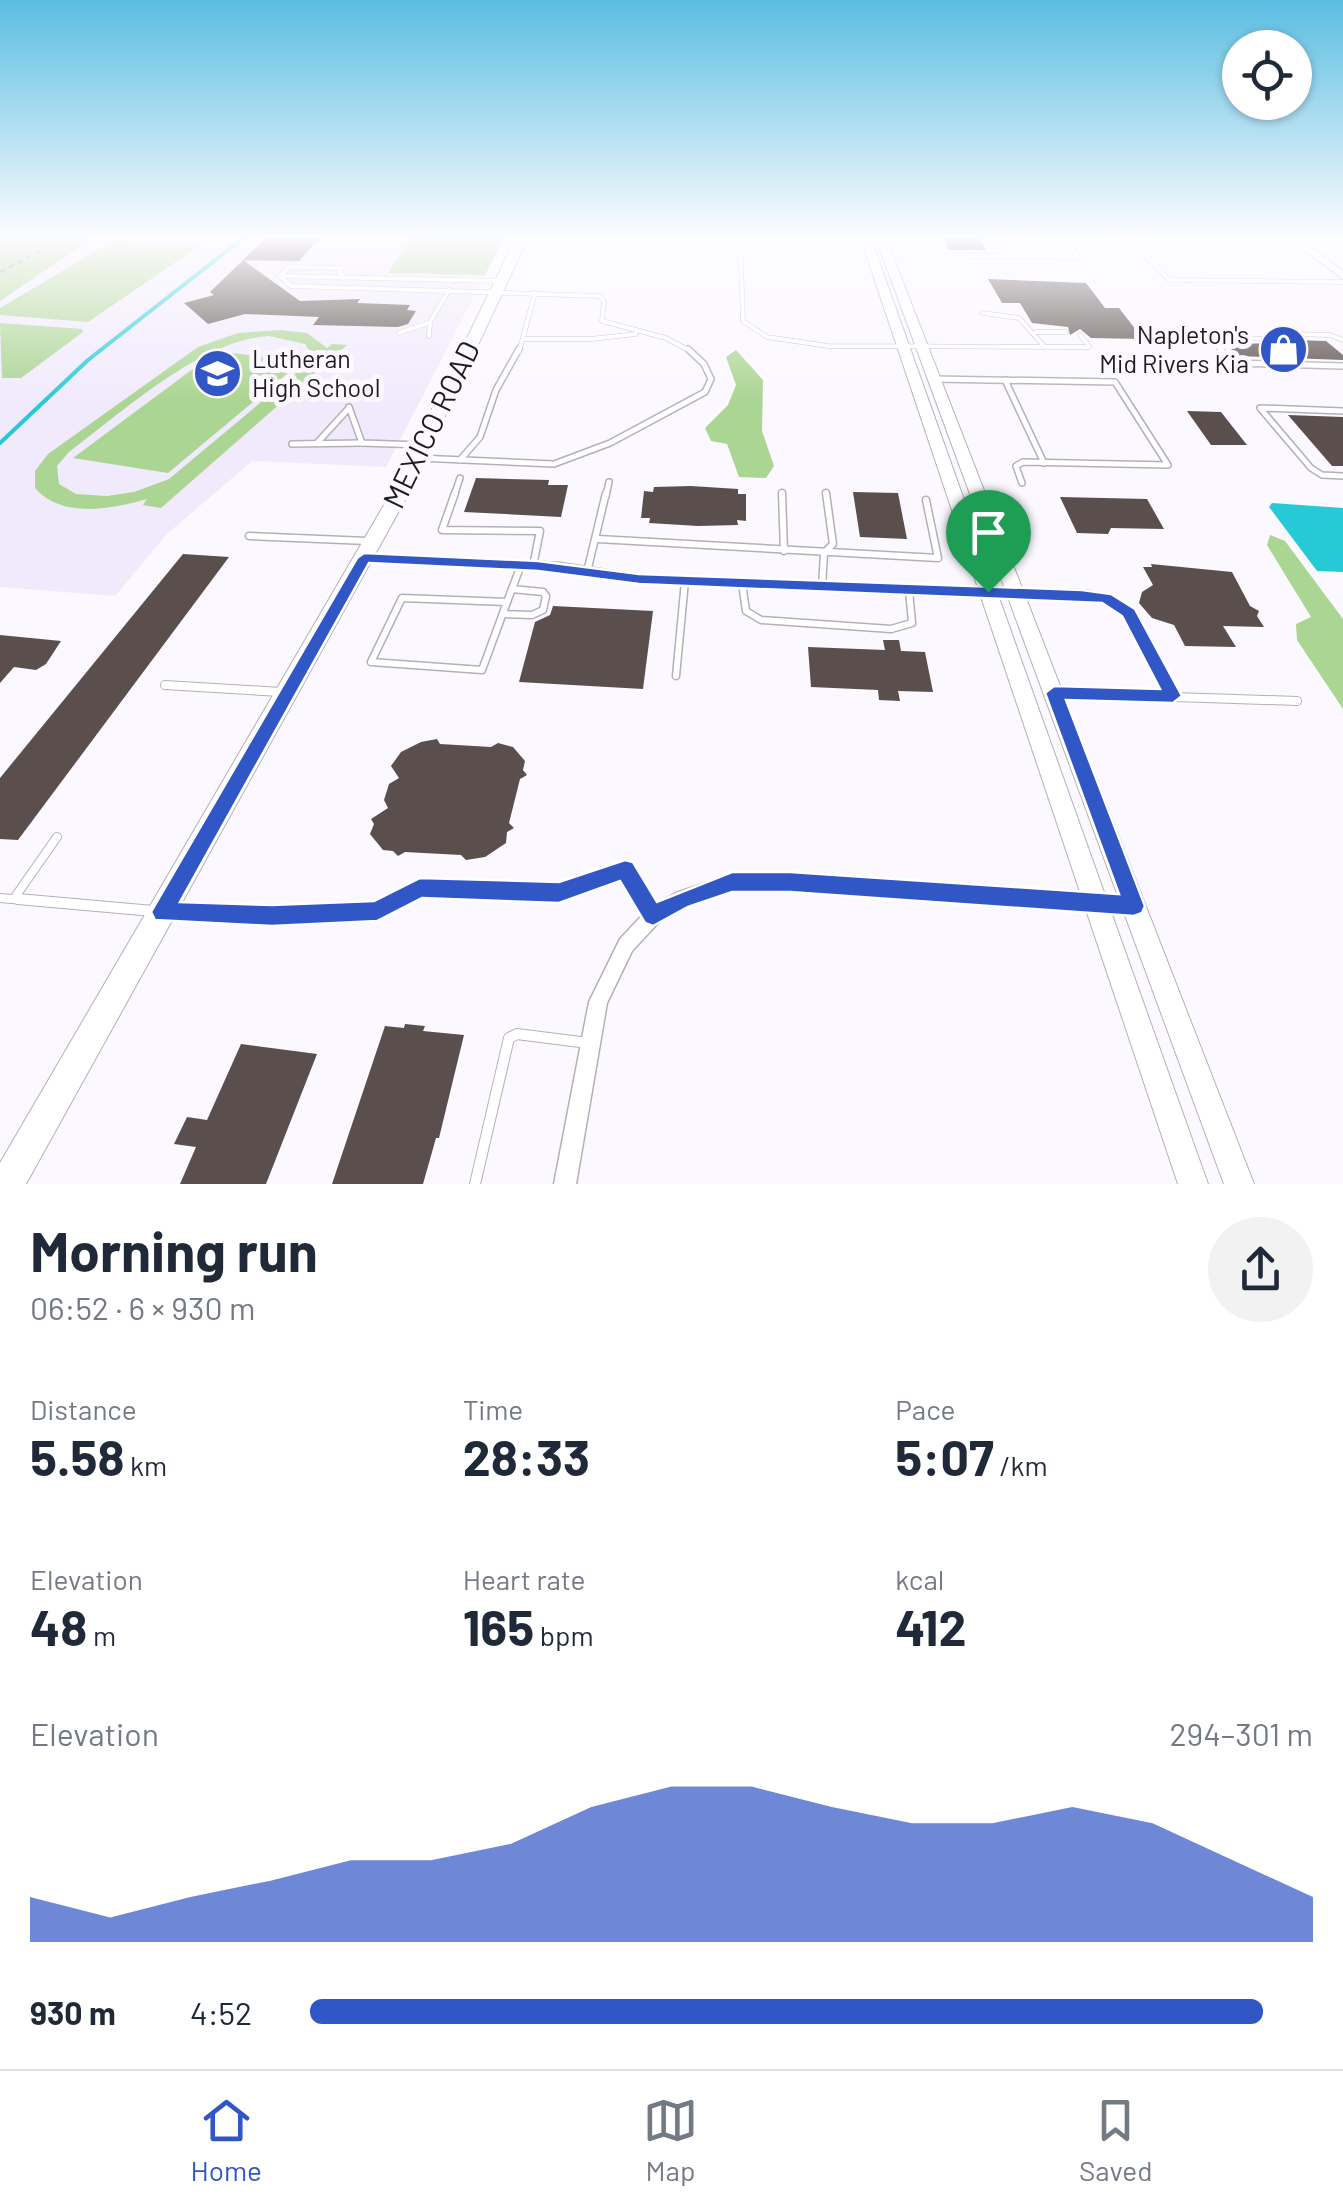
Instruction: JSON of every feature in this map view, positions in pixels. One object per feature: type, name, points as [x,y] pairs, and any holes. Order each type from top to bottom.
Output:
[{"type":"main road","name":"MEXICO ROAD","points":[[7,1184],[369,549],[421,451],[497,291]]},
{"type":"street","points":[[884,291],[1192,1184]]},
{"type":"street","points":[[900,291],[1239,1184]]},
{"type":"street","points":[[369,549],[685,581],[1016,594]]},
{"type":"street","points":[[565,1184],[598,1002],[626,944],[653,916],[682,899],[732,882],[790,882],[1134,906]]},
{"type":"lane","points":[[429,336],[430,322],[448,291]]},
{"type":"lane","points":[[292,444],[362,443],[460,460],[554,464],[610,444],[705,392],[711,379],[709,372],[682,343],[602,321],[604,301],[599,296],[531,291]]},
{"type":"lane","points":[[742,291],[743,320],[749,327],[767,337],[801,344],[1090,347],[1080,336]]},
{"type":"lane","points":[[460,460],[480,437],[496,390],[518,355],[535,292]]},
{"type":"lane","points":[[983,313],[1018,316],[1036,332],[1044,346]]},
{"type":"lane","points":[[399,332],[430,322]]},
{"type":"lane","points":[[1036,332],[1066,332]]},
{"type":"lane","points":[[522,339],[591,340],[642,333]]},
{"type":"lane","points":[[1282,339],[1286,334],[1330,335],[1343,340]]},
{"type":"lane","points":[[1295,340],[1211,338],[1232,363],[1343,366]]},
{"type":"lane","points":[[1326,340],[1343,340]]},
{"type":"lane","points":[[932,379],[1114,382],[1168,465],[1016,466],[1022,483]]},
{"type":"lane","points":[[1005,380],[1044,463]]},
{"type":"lane","points":[[316,444],[349,407],[362,443]]},
{"type":"lane","points":[[1343,410],[1260,408],[1312,468],[1322,475],[1343,476]]},
{"type":"lane","points":[[460,478],[442,530],[540,531],[512,590],[482,670],[377,666],[370,659],[402,598],[507,602]]},
{"type":"lane","points":[[587,572],[609,482]]},
{"type":"lane","points":[[782,493],[784,550]]},
{"type":"lane","points":[[822,587],[824,553],[833,544],[826,493]]},
{"type":"lane","points":[[598,539],[938,558],[926,500]]},
{"type":"lane","points":[[249,536],[369,549]]},
{"type":"lane","points":[[676,676],[685,581]]},
{"type":"lane","points":[[742,583],[746,614],[761,620],[891,629],[912,623],[909,590]]},
{"type":"lane","points":[[503,614],[532,616],[543,610],[543,592],[512,590]]},
{"type":"lane","points":[[1016,594],[1105,598],[1121,606],[1129,613],[1173,696]]},
{"type":"lane","points":[[166,685],[288,692]]},
{"type":"lane","points":[[1054,693],[1297,701]]},
{"type":"lane","points":[[14,898],[57,837]]},
{"type":"lane","points":[[0,898],[163,912],[272,916],[377,911],[420,888],[559,892],[625,869],[653,916]]},
{"type":"lane","points":[[476,1184],[510,1038],[517,1034],[590,1043]]},
{"type":"shaded area","name":"Lutheran High School","points":[[14,291],[477,291],[386,467],[252,461],[167,534],[115,596],[0,587],[0,301]]},
{"type":"green space","points":[[0,291],[14,291],[0,301]]},
{"type":"green space","points":[[28,291],[133,291],[88,322],[0,315],[0,308]]},
{"type":"green space","points":[[0,323],[83,332],[21,378],[2,378]]},
{"type":"green space","points":[[280,330],[307,333],[327,348],[332,344],[347,345],[161,508],[143,505],[147,499],[103,508],[73,508],[46,498],[35,488],[35,471],[48,454],[198,347],[238,333]],"holes":[[[269,336],[305,344],[311,353],[308,363],[169,479],[134,492],[107,496],[76,494],[59,484],[57,466],[69,452],[190,364],[243,340]]]},
{"type":"green space","points":[[736,350],[763,380],[762,431],[774,466],[766,478],[739,477],[727,444],[711,441],[705,428],[728,405],[736,385],[726,357]]},
{"type":"green space","points":[[217,351],[301,362],[168,473],[73,458]]},
{"type":"green space","points":[[1270,535],[1285,541],[1343,619],[1343,709],[1297,640],[1296,624],[1311,617],[1267,545]]},
{"type":"water","points":[[1272,503],[1343,508],[1343,572],[1317,571],[1269,507]]},
{"type":"building","points":[[286,291],[300,301],[360,299],[357,303],[410,305],[407,310],[416,311],[408,324],[398,327],[313,325],[319,317],[245,314],[208,324],[184,303],[214,295],[210,292]]},
{"type":"building","points":[[995,291],[1092,291],[1105,308],[1119,308],[1143,339],[1091,338],[1080,329],[1070,335],[1068,327],[1032,323],[1020,303],[1002,303]]},
{"type":"building","name":"Napleton's Mid Rivers Kia","points":[[1295,340],[1326,341],[1343,355],[1343,360],[1237,356],[1227,344],[1298,343]]},
{"type":"building","points":[[1187,411],[1221,412],[1247,445],[1211,445]]},
{"type":"building","points":[[1288,415],[1343,417],[1343,466],[1332,466]]},
{"type":"building","points":[[476,478],[549,480],[548,485],[568,485],[561,517],[464,512]]},
{"type":"building","points":[[691,486],[738,489],[738,494],[746,494],[746,521],[737,520],[738,525],[698,526],[649,523],[650,518],[641,518],[644,491]]},
{"type":"building","points":[[853,492],[898,493],[907,539],[860,537]]},
{"type":"building","points":[[1060,497],[1147,499],[1164,529],[1111,528],[1108,534],[1077,533]]},
{"type":"building","points":[[183,554],[229,557],[18,840],[0,839],[0,778]]},
{"type":"building","points":[[1151,564],[1232,572],[1250,606],[1259,611],[1257,616],[1264,627],[1223,626],[1236,647],[1185,646],[1174,625],[1152,618],[1139,603],[1142,592],[1153,585],[1143,567],[1152,567]]},
{"type":"building","points":[[553,606],[653,611],[643,689],[519,682],[535,622],[550,615]]},
{"type":"building","points":[[0,635],[61,641],[46,664],[36,670],[14,667],[0,683]]},
{"type":"building","points":[[883,640],[899,640],[901,651],[925,652],[933,692],[898,691],[900,701],[879,700],[878,690],[811,687],[808,647],[885,650]]},
{"type":"building","points":[[437,739],[440,744],[491,747],[498,743],[513,747],[525,761],[523,770],[527,775],[520,779],[509,823],[514,828],[507,832],[506,843],[485,857],[466,860],[461,855],[405,852],[398,856],[383,850],[370,834],[374,824],[371,819],[388,808],[384,800],[389,784],[399,778],[391,766],[401,752]]},
{"type":"building","points":[[405,1024],[425,1026],[423,1031],[464,1035],[439,1138],[423,1184],[332,1184],[385,1026],[404,1028]]},
{"type":"building","points":[[241,1044],[317,1054],[266,1184],[180,1184],[196,1147],[174,1144],[187,1117],[207,1120]]},
{"type":"waterway","points":[[0,443],[88,360],[176,291]]},
{"type":"place","name":"Napleton's Mid Rivers Kia","points":[[1284,349]]},
{"type":"place","name":"Lutheran High School","points":[[217,373]]},
{"type":"route","points":[[364,558],[538,566],[639,579],[988,592],[1105,598],[1121,606],[1129,613],[1173,696],[1054,693],[1134,906],[790,882],[732,882],[682,899],[653,916],[625,869],[559,892],[420,888],[377,911],[272,916],[163,912],[364,558]]}]
